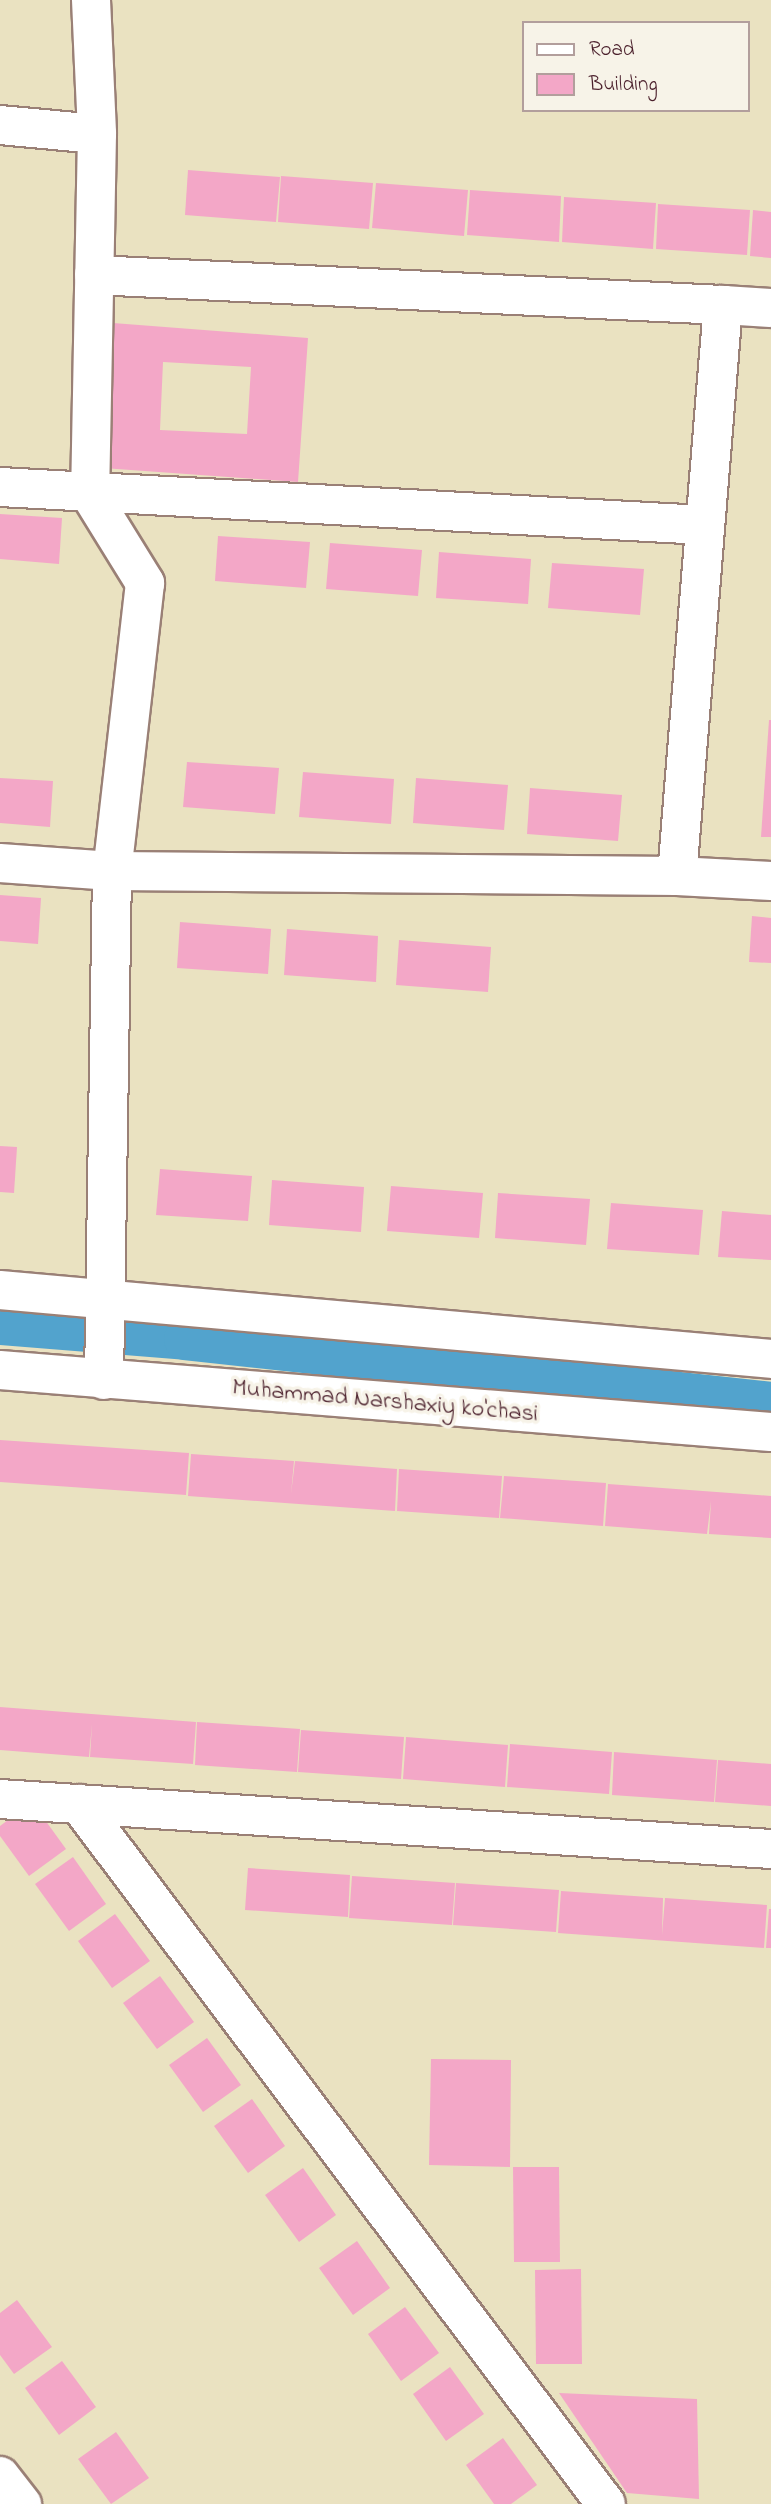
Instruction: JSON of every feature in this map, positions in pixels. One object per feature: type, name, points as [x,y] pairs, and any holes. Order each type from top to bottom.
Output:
[{"type":"street","points":[[91,0],[97,134],[90,495],[145,583],[111,871],[104,1380]]},
{"type":"street","points":[[0,125],[97,134]]},
{"type":"street","points":[[94,275],[771,309]]},
{"type":"street","points":[[677,876],[723,305]]},
{"type":"street","points":[[0,487],[90,495],[705,525]]},
{"type":"street","points":[[0,863],[111,871],[677,876],[771,881]]},
{"type":"street","points":[[0,1290],[771,1359]]},
{"type":"street","name":"Muhammad Narshaxiy ko'chasi","points":[[0,1370],[771,1432]]},
{"type":"street","points":[[0,1799],[771,1849]]},
{"type":"street","points":[[79,1804],[606,2504]]},
{"type":"street","points":[[0,2476],[22,2504]]},
{"type":"building","points":[[188,170],[280,177],[276,222],[185,215]]},
{"type":"building","points":[[281,176],[373,183],[369,229],[278,222]]},
{"type":"building","points":[[376,183],[468,190],[464,236],[372,228]]},
{"type":"building","points":[[470,190],[561,196],[559,242],[467,235]]},
{"type":"building","points":[[564,197],[656,203],[653,249],[562,242]]},
{"type":"building","points":[[658,204],[750,210],[747,255],[656,249]]},
{"type":"building","points":[[753,210],[771,212],[771,258],[750,256]]},
{"type":"building","points":[[113,323],[308,338],[298,482],[103,468]],"holes":[[[163,362],[251,367],[247,434],[160,430]]]},
{"type":"building","points":[[0,514],[62,518],[59,564],[0,559]]},
{"type":"building","points":[[218,536],[310,542],[306,588],[215,581]]},
{"type":"building","points":[[330,543],[422,550],[418,596],[326,589]]},
{"type":"building","points":[[439,552],[531,559],[528,604],[436,598]]},
{"type":"building","points":[[552,563],[644,569],[640,615],[548,608]]},
{"type":"building","points":[[769,720],[771,837],[761,837]]},
{"type":"building","points":[[187,762],[279,768],[275,814],[183,807]]},
{"type":"building","points":[[303,772],[394,779],[391,824],[299,817]]},
{"type":"building","points":[[0,778],[53,781],[50,827],[0,823]]},
{"type":"building","points":[[416,778],[508,785],[504,830],[413,823]]},
{"type":"building","points":[[530,788],[622,795],[618,841],[527,834]]},
{"type":"building","points":[[0,895],[41,898],[38,944],[0,941]]},
{"type":"building","points":[[752,916],[771,918],[771,963],[749,962]]},
{"type":"building","points":[[180,922],[271,929],[268,974],[177,968]]},
{"type":"building","points":[[287,929],[378,936],[376,982],[284,975]]},
{"type":"building","points":[[399,940],[491,947],[488,992],[396,985]]},
{"type":"building","points":[[0,1146],[17,1147],[14,1193],[0,1192]]},
{"type":"building","points":[[160,1169],[252,1176],[248,1221],[156,1215]]},
{"type":"building","points":[[272,1180],[364,1187],[361,1232],[269,1225]]},
{"type":"building","points":[[391,1186],[483,1193],[479,1238],[387,1231]]},
{"type":"building","points":[[498,1193],[590,1199],[586,1245],[495,1238]]},
{"type":"building","points":[[611,1203],[703,1210],[699,1255],[607,1249]]},
{"type":"building","points":[[722,1211],[771,1215],[771,1260],[718,1257]]},
{"type":"building","points":[[0,1440],[189,1453],[186,1495],[0,1482]]},
{"type":"building","points":[[191,1454],[294,1461],[291,1494],[295,1461],[397,1469],[395,1511],[188,1496]]},
{"type":"building","points":[[399,1469],[502,1476],[499,1518],[397,1511]]},
{"type":"building","points":[[504,1476],[606,1483],[603,1526],[500,1518]]},
{"type":"building","points":[[608,1484],[771,1496],[771,1538],[709,1534],[711,1501],[707,1534],[605,1526]]},
{"type":"building","points":[[0,1707],[196,1722],[193,1764],[90,1757],[92,1724],[89,1757],[0,1750]]},
{"type":"building","points":[[197,1722],[300,1729],[297,1772],[195,1765]]},
{"type":"building","points":[[301,1730],[404,1737],[401,1779],[298,1772]]},
{"type":"building","points":[[406,1737],[508,1745],[505,1787],[403,1779]]},
{"type":"building","points":[[510,1744],[612,1752],[609,1794],[507,1787]]},
{"type":"building","points":[[614,1752],[717,1760],[714,1802],[612,1795]]},
{"type":"building","points":[[718,1760],[771,1764],[771,1806],[715,1802]]},
{"type":"building","points":[[32,1802],[66,1849],[29,1876],[0,1836],[0,1826]]},
{"type":"building","points":[[73,1857],[106,1904],[69,1931],[35,1884]]},
{"type":"building","points":[[248,1868],[350,1875],[348,1917],[245,1910]]},
{"type":"building","points":[[352,1876],[455,1883],[452,1925],[349,1918]]},
{"type":"building","points":[[456,1883],[559,1890],[556,1932],[453,1925]]},
{"type":"building","points":[[561,1891],[663,1898],[662,1935],[665,1898],[767,1905],[764,1948],[558,1933]]},
{"type":"building","points":[[769,1909],[771,1948],[766,1948]]},
{"type":"building","points":[[115,1914],[150,1961],[112,1988],[78,1941]]},
{"type":"building","points":[[160,1976],[194,2022],[157,2049],[123,2003]]},
{"type":"building","points":[[207,2038],[241,2085],[203,2112],[169,2065]]},
{"type":"building","points":[[431,2059],[511,2060],[510,2167],[429,2165]]},
{"type":"building","points":[[252,2099],[285,2146],[248,2173],[214,2126]]},
{"type":"building","points":[[513,2167],[559,2167],[560,2262],[514,2262]]},
{"type":"building","points":[[303,2168],[336,2215],[299,2242],[265,2195]]},
{"type":"building","points":[[357,2241],[390,2288],[353,2315],[319,2268]]},
{"type":"building","points":[[581,2269],[582,2364],[536,2364],[535,2270]]},
{"type":"building","points":[[17,2300],[52,2347],[14,2374],[0,2355],[0,2313]]},
{"type":"building","points":[[405,2307],[439,2353],[401,2381],[368,2334]]},
{"type":"building","points":[[62,2361],[96,2407],[59,2435],[25,2388]]},
{"type":"building","points":[[450,2367],[484,2414],[446,2441],[413,2394]]},
{"type":"building","points":[[559,2393],[697,2399],[699,2499],[627,2493]]},
{"type":"building","points":[[116,2432],[149,2478],[111,2504],[78,2459]]},
{"type":"building","points":[[503,2438],[537,2485],[511,2504],[494,2504],[466,2465]]},
{"type":"waterway","points":[[0,1324],[185,1339],[771,1403]]}]
